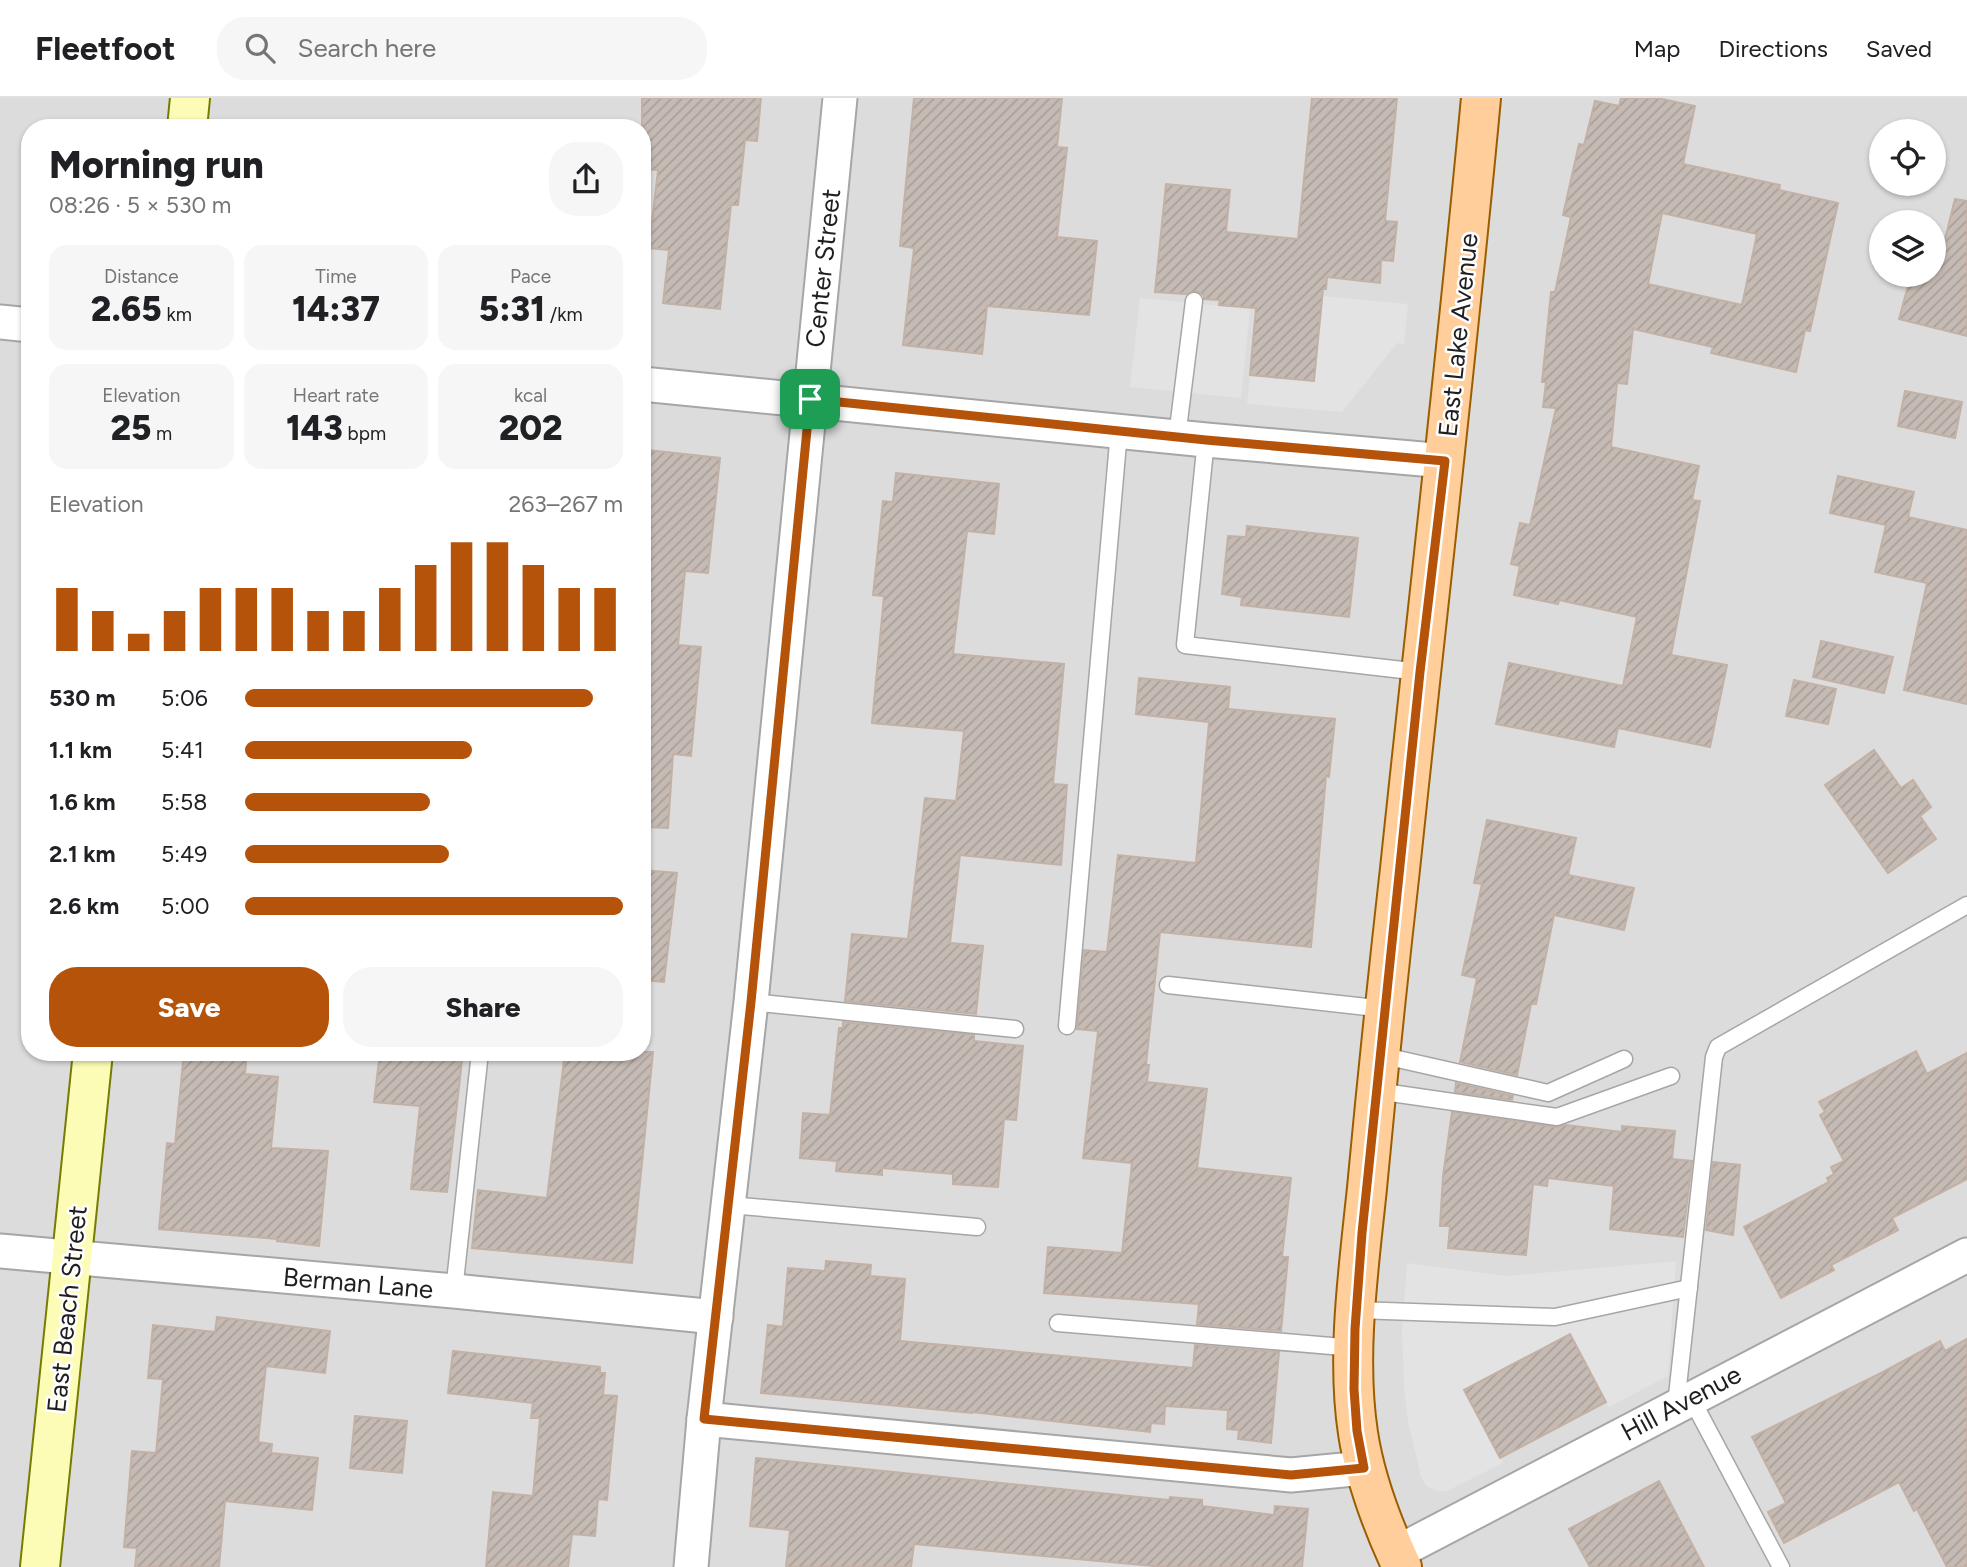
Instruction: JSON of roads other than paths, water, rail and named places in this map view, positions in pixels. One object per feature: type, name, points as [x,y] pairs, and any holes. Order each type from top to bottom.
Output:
[{"type":"main road","name":"East Lake Avenue","points":[[1399,1560],[1378,1512],[1364,1468],[1357,1431],[1354,1389],[1357,1310],[1378,1073],[1445,461],[1480,98]]},
{"type":"street","points":[[188,119],[190,98]]},
{"type":"street","name":"Center Street","points":[[691,1567],[704,1419],[751,1002],[840,98]]},
{"type":"street","points":[[0,322],[21,324]]},
{"type":"street","points":[[651,385],[1445,461]]},
{"type":"street","name":"East Beach Street","points":[[40,1567],[92,1061]]},
{"type":"street","name":"Berman Lane","points":[[0,1251],[716,1317]]},
{"type":"street","name":"Hill Avenue","points":[[1399,1560],[1683,1402],[1967,1255]]},
{"type":"street","points":[[704,1419],[1291,1475],[1364,1468]]},
{"type":"lane","points":[[1194,301],[1185,645],[1420,672]]},
{"type":"lane","points":[[1067,1026],[1119,430]]},
{"type":"lane","points":[[1781,1567],[1683,1402],[1689,1288],[1714,1057],[1718,1047],[1967,905]]},
{"type":"lane","points":[[1168,985],[1385,1009]]},
{"type":"lane","points":[[751,1002],[1016,1029]]},
{"type":"lane","points":[[1378,1073],[1548,1093],[1624,1059]]},
{"type":"lane","points":[[454,1291],[479,1061]]},
{"type":"lane","points":[[1378,1073],[1557,1117],[1671,1076]]},
{"type":"lane","points":[[730,1205],[976,1227]]},
{"type":"lane","points":[[1357,1310],[1555,1317],[1689,1288]]},
{"type":"lane","points":[[1058,1323],[1355,1348]]}]
